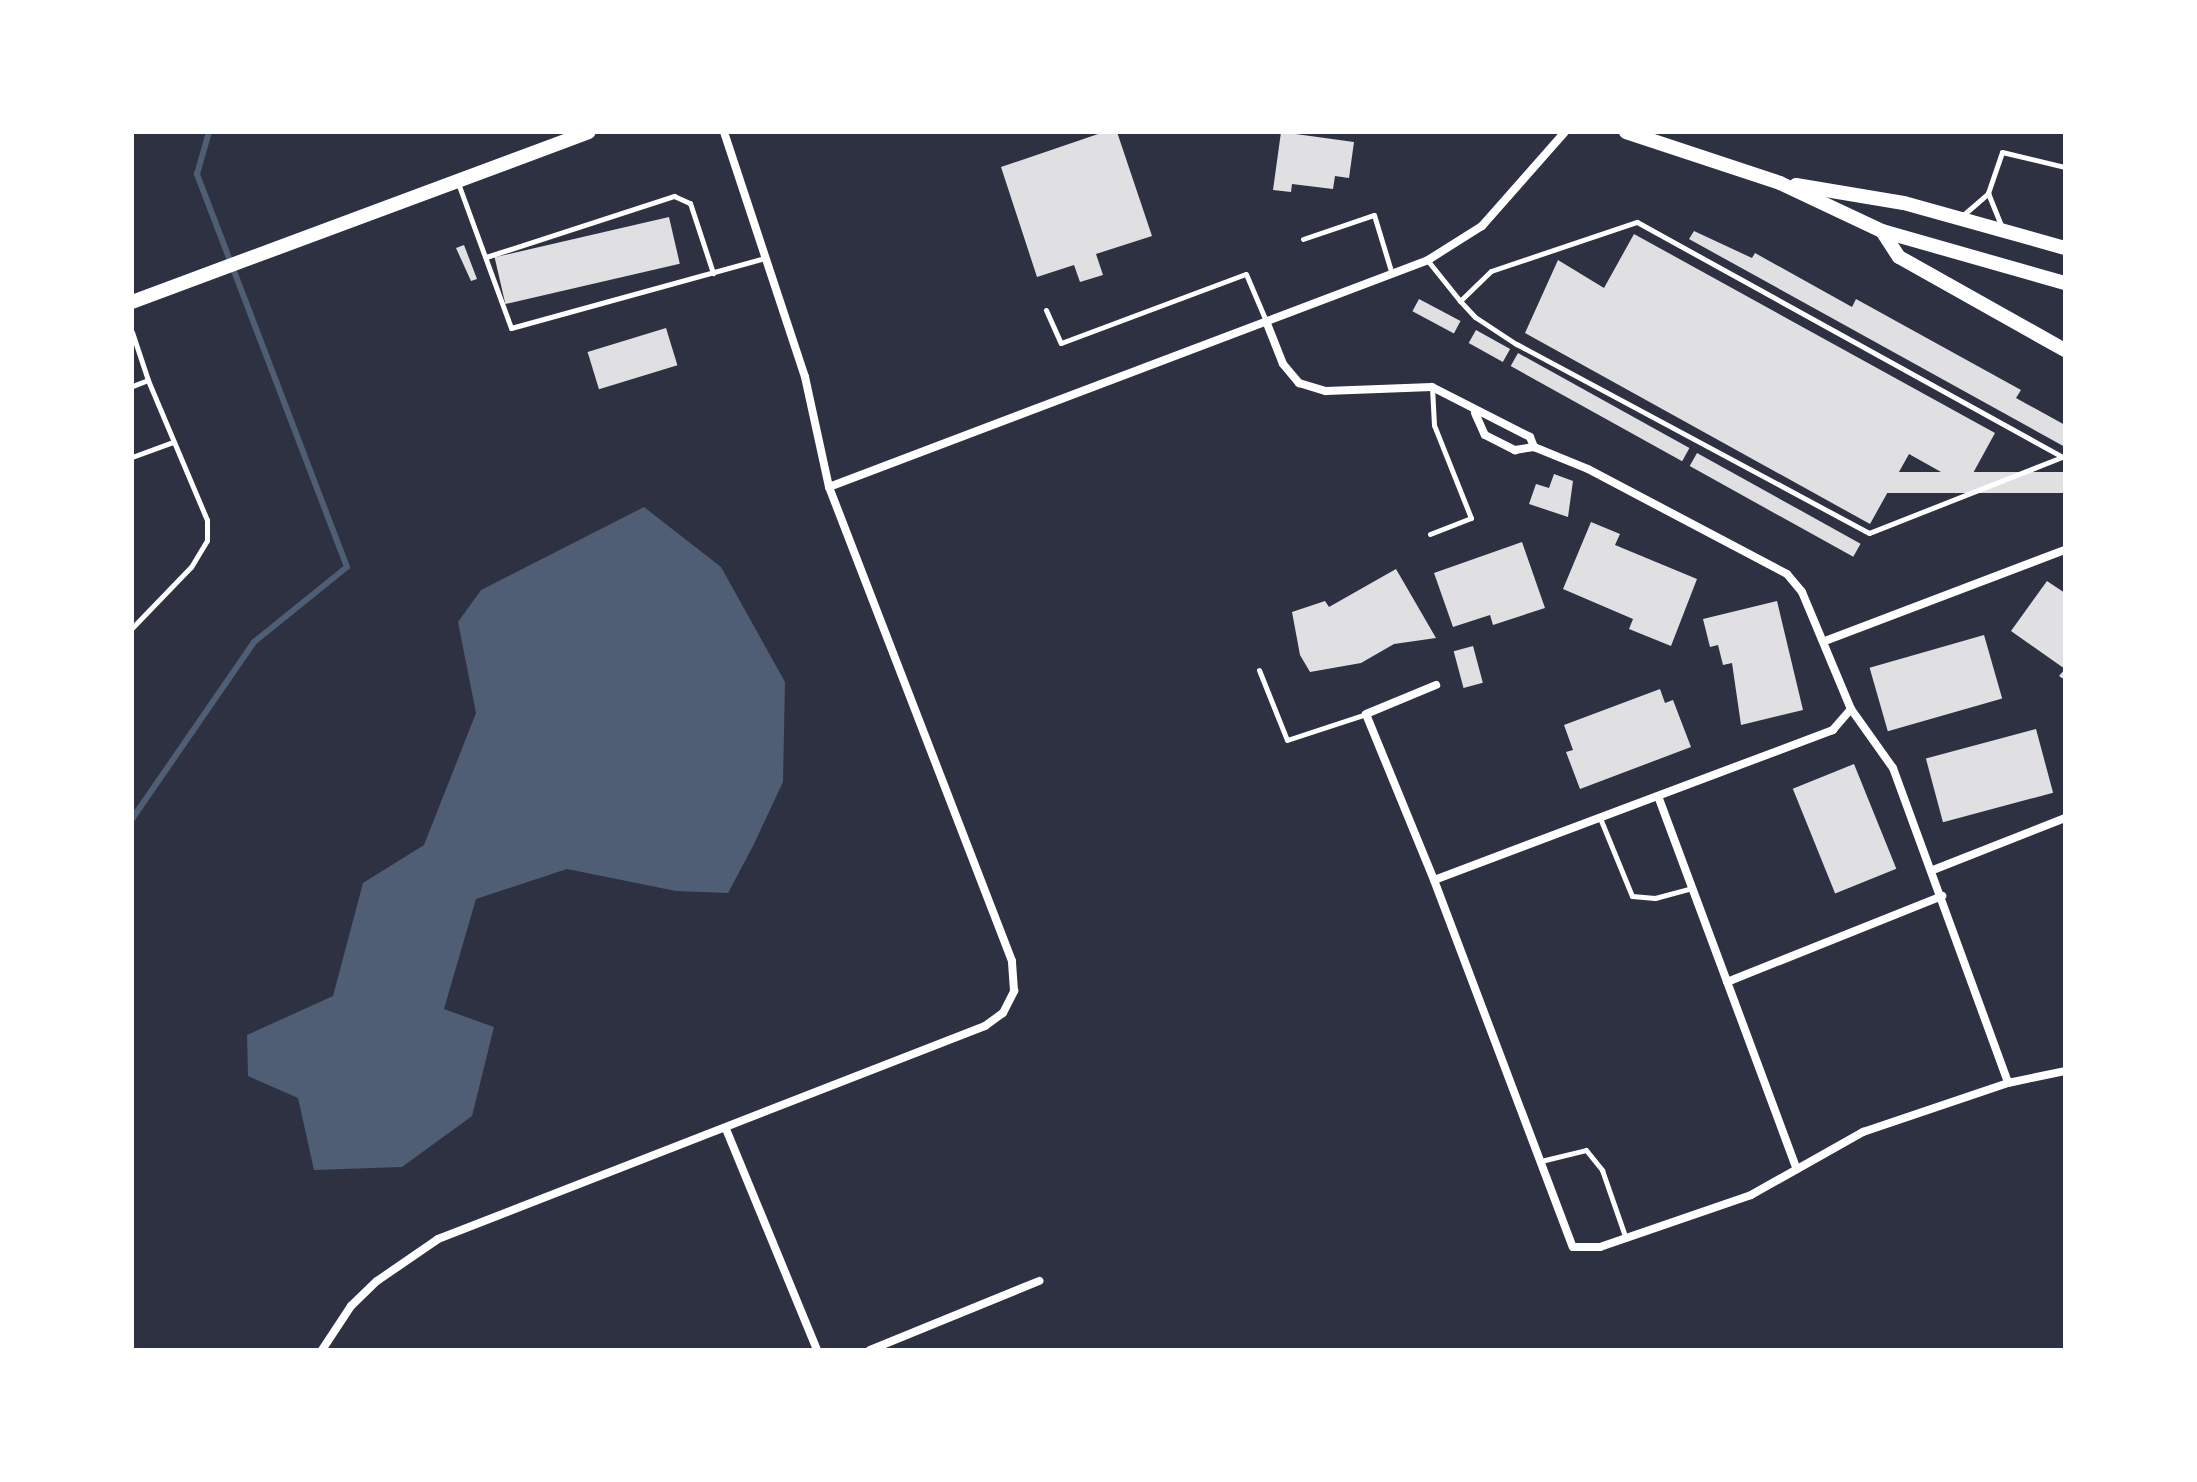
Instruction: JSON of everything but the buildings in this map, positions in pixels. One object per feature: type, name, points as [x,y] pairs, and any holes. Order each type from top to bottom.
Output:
[{"type":"main road","points":[[132,302],[457,178],[548,138],[588,132]]},
{"type":"main road","points":[[1626,132],[1780,183],[1882,231],[2065,283]]},
{"type":"main road","points":[[1780,183],[1904,203],[2065,248]]},
{"type":"main road","points":[[1882,231],[1899,257],[2065,350]]},
{"type":"street","points":[[322,1350],[351,1306],[410,1254],[465,1227],[726,1129],[985,1026],[1009,1002],[1015,975],[1012,961],[829,487],[805,377],[724,132]]},
{"type":"street","points":[[829,487],[1391,271],[1428,260],[1482,226],[1565,132]]},
{"type":"street","points":[[1266,321],[1283,364],[1299,383],[1326,391],[1432,387],[1475,413],[1487,413],[1530,437],[1534,447]]},
{"type":"street","points":[[1475,413],[1485,435],[1515,450],[1534,447],[1588,469],[1787,574],[1802,592],[1851,709],[1893,768],[1933,870],[2008,1083]]},
{"type":"street","points":[[1825,641],[2065,550]]},
{"type":"street","points":[[1436,685],[1366,714],[1434,880],[1573,1247],[1600,1247],[1751,1195],[1863,1132],[2008,1083],[2065,1071]]},
{"type":"street","points":[[1434,880],[1833,730],[1851,709]]},
{"type":"street","points":[[1658,796],[1797,1169]]},
{"type":"street","points":[[1933,870],[2065,818]]},
{"type":"street","points":[[1727,982],[1942,896]]},
{"type":"street","points":[[726,1129],[817,1350]]},
{"type":"street","points":[[870,1350],[1039,1281]]},
{"type":"lane","points":[[1958,220],[1988,193],[2002,152],[2065,167]]},
{"type":"lane","points":[[457,178],[511,328],[766,258]]},
{"type":"lane","points":[[1988,193],[2003,233]]},
{"type":"lane","points":[[486,257],[674,196],[690,203],[713,273]]},
{"type":"lane","points":[[1303,239],[1374,215],[1391,271]]},
{"type":"lane","points":[[1428,260],[1460,301],[1475,317],[1516,344],[1869,533],[2062,457],[1637,222],[1491,271],[1460,301]]},
{"type":"lane","points":[[1046,310],[1061,343],[1246,274],[1266,321]]},
{"type":"lane","points":[[132,332],[148,380],[207,520],[207,540],[191,567],[132,628]]},
{"type":"lane","points":[[132,386],[148,380]]},
{"type":"lane","points":[[1430,534],[1471,518],[1434,425],[1432,387]]},
{"type":"lane","points":[[132,457],[173,442]]},
{"type":"lane","points":[[1259,670],[1287,740],[1366,714]]},
{"type":"lane","points":[[1600,818],[1632,896],[1655,898],[1692,888]]},
{"type":"lane","points":[[1541,1161],[1586,1150],[1602,1170],[1626,1239]]},
{"type":"water","points":[[644,507],[721,567],[785,682],[783,782],[753,846],[728,893],[676,891],[567,869],[476,899],[444,1009],[494,1027],[472,1116],[402,1167],[314,1170],[298,1098],[248,1076],[247,1035],[333,996],[363,883],[424,845],[476,713],[458,622],[481,590]]},
{"type":"waterway","points":[[132,819],[254,642],[347,567],[197,174],[209,132]]}]
